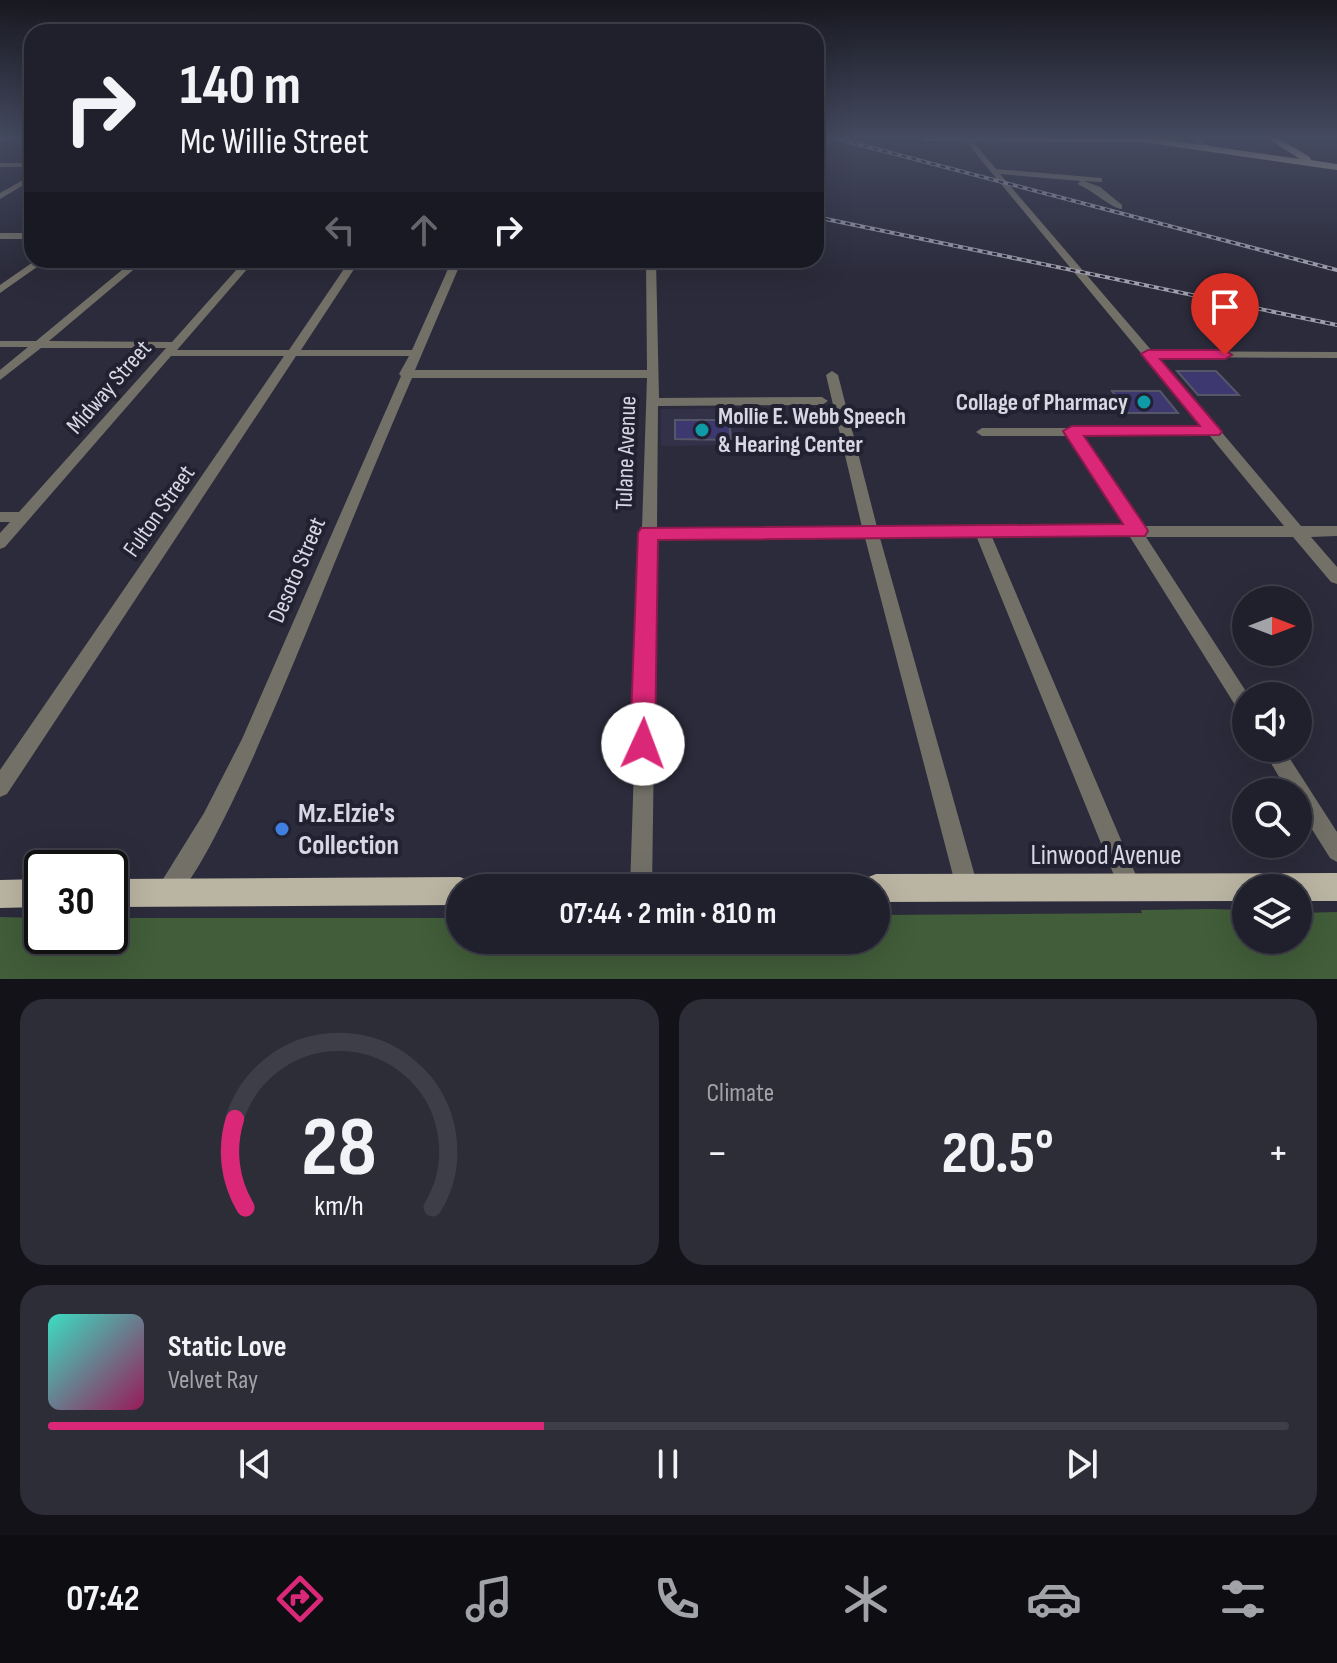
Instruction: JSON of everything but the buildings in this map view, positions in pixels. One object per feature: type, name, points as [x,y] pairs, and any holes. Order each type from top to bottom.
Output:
[{"type":"main road","name":"Linwood Avenue","points":[[890,888],[1337,887]]},
{"type":"main road","points":[[128,893],[446,891]]},
{"type":"main road","points":[[0,894],[24,893]]},
{"type":"street","points":[[0,197],[21,184]]},
{"type":"street","points":[[1005,184],[1337,578]]},
{"type":"street","points":[[1083,184],[1097,189],[1119,207]]},
{"type":"street","points":[[0,236],[24,235]]},
{"type":"street","points":[[0,290],[31,268]]},
{"type":"street","points":[[0,376],[130,268]]},
{"type":"street","name":"Midway Street","points":[[0,543],[243,268]]},
{"type":"street","name":"Fulton Street","points":[[0,787],[350,268]]},
{"type":"street","name":"Desoto Street","points":[[168,892],[203,839],[247,753],[405,374],[453,268]]},
{"type":"street","name":"Tulane Avenue","points":[[641,874],[653,374],[651,268]]},
{"type":"street","points":[[0,344],[293,353],[415,353]]},
{"type":"street","points":[[1148,354],[1337,355]]},
{"type":"street","points":[[405,374],[653,374]]},
{"type":"street","points":[[832,375],[967,887]]},
{"type":"street","points":[[652,402],[822,401]]},
{"type":"street","points":[[1072,431],[1232,685]]},
{"type":"street","points":[[982,432],[1213,432]]},
{"type":"street","points":[[0,517],[23,517]]},
{"type":"street","points":[[982,531],[1130,887]]},
{"type":"street","points":[[648,533],[1337,531]]},
{"type":"street","points":[[1281,762],[1337,851]]},
{"type":"shaded area","points":[[742,408],[746,445],[661,446],[661,409]]},
{"type":"green space","points":[[1141,910],[1232,910],[1232,954],[1312,954],[1312,913],[1337,912],[1337,979],[0,979],[0,917],[24,918],[24,954],[128,954],[128,918],[446,918],[446,954],[890,954],[890,915],[1142,913]]},
{"type":"railway","points":[[1008,184],[1337,270]]},
{"type":"railway","points":[[824,219],[1337,325]]},
{"type":"place","name":"Collage of Pharmacy","points":[[1144,402]]},
{"type":"place","name":"Mollie E. Webb Speech & Hearing Center","points":[[702,430]]},
{"type":"place","name":"Mz.Elzie's Collection","points":[[282,829]]},
{"type":"route","points":[[643,744],[648,533],[1138,531],[1072,431],[1213,432],[1148,354],[1225,355]]}]
